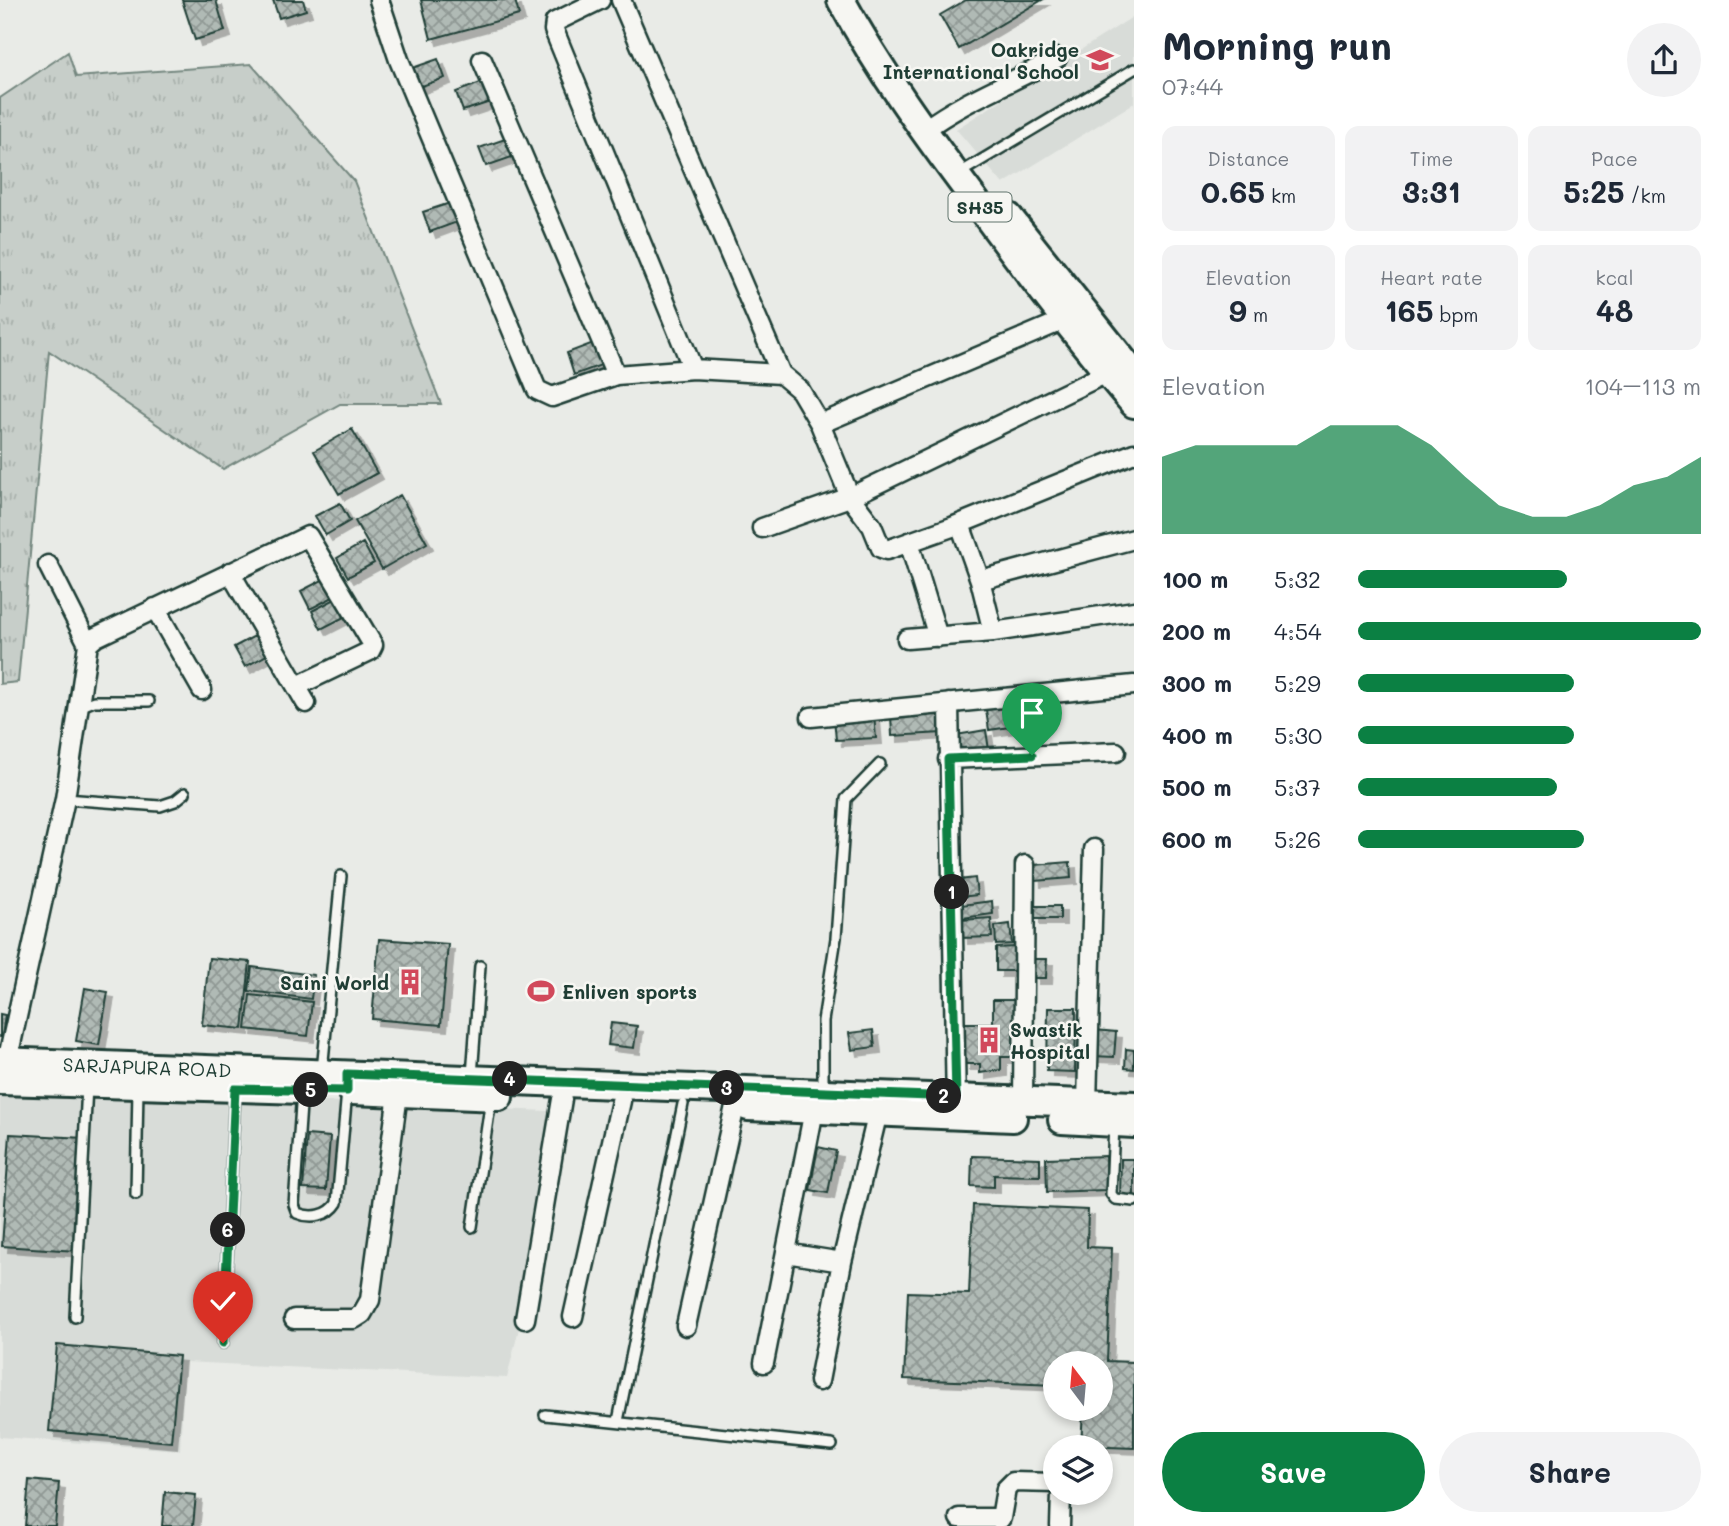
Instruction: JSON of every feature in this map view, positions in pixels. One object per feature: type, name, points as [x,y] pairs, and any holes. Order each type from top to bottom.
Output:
[{"type":"main road","name":"SH35","points":[[850,2],[1064,320],[1134,404]]},
{"type":"main road","name":"SH35","points":[[963,170],[1134,374]]},
{"type":"main road","name":"SARJAPURA ROAD","points":[[2,1068],[87,1084],[235,1089],[330,1082],[472,1078],[819,1101],[956,1106],[1124,1123]]},
{"type":"main road","name":"SARJAPURA ROAD","points":[[2,1068],[330,1082],[398,1094],[735,1106],[819,1101],[878,1112],[1023,1101],[1134,1105]]},
{"type":"street","points":[[379,0],[399,60],[537,390],[552,397],[616,375],[693,369],[781,374]]},
{"type":"street","points":[[600,0],[555,22],[554,30],[693,369]]},
{"type":"street","points":[[621,0],[781,374],[800,390],[820,424],[850,497],[874,529],[881,548],[887,550],[960,524],[1134,453]]},
{"type":"street","points":[[931,125],[995,86],[1020,78],[1057,58]]},
{"type":"street","points":[[482,60],[616,375]]},
{"type":"street","points":[[820,424],[1064,320]]},
{"type":"street","points":[[762,528],[850,497],[1107,373]]},
{"type":"street","points":[[960,524],[980,580],[993,632]]},
{"type":"street","points":[[88,644],[96,637],[306,536],[311,538],[372,648],[297,686]]},
{"type":"street","points":[[980,580],[1134,539]]},
{"type":"street","points":[[909,542],[938,637]]},
{"type":"street","points":[[2,1068],[65,799],[88,644],[48,565]]},
{"type":"street","points":[[230,572],[306,703]]},
{"type":"street","points":[[155,608],[202,690]]},
{"type":"street","points":[[908,639],[993,632],[1134,611]]},
{"type":"street","points":[[811,717],[1134,685]]},
{"type":"street","points":[[949,703],[956,1106]]},
{"type":"street","points":[[948,759],[1116,752]]},
{"type":"street","points":[[1087,1103],[1094,849]]},
{"type":"street","points":[[1023,1101],[1024,865]]},
{"type":"street","points":[[294,1319],[354,1319],[362,1314],[370,1300],[398,1094]]},
{"type":"street","points":[[525,1319],[562,1099]]},
{"type":"street","points":[[573,1317],[621,1101]]},
{"type":"street","points":[[764,1363],[819,1101]]},
{"type":"street","points":[[686,1326],[735,1106]]},
{"type":"street","points":[[820,1381],[842,1262],[878,1112]]},
{"type":"street","points":[[786,1253],[842,1262]]},
{"type":"street","points":[[959,1518],[1001,1518],[1006,1489],[1013,1482],[1043,1483]]},
{"type":"street","points":[[1060,1526],[1061,1505]]},
{"type":"lane","points":[[963,170],[1134,69]]},
{"type":"lane","points":[[77,707],[94,701],[149,701]]},
{"type":"lane","points":[[819,1101],[823,1021],[836,938],[846,799],[880,764]]},
{"type":"lane","points":[[65,799],[160,806],[175,801],[185,793]]},
{"type":"lane","points":[[330,1082],[294,1205],[297,1213],[304,1216],[323,1215],[337,1203],[330,1082],[341,876]]},
{"type":"lane","points":[[472,1078],[480,966]]},
{"type":"lane","points":[[75,1317],[87,1084]]},
{"type":"lane","points":[[136,1194],[138,1086]]},
{"type":"lane","points":[[223,1343],[235,1089]]},
{"type":"lane","points":[[472,1227],[491,1097]]},
{"type":"lane","points":[[618,1421],[683,1104]]},
{"type":"lane","points":[[1124,1123],[1111,1194],[1115,1199],[1134,1202]]},
{"type":"lane","points":[[545,1415],[832,1445]]},
{"type":"shaded area","name":"Oakridge International School","points":[[1134,16],[1134,103],[1003,184],[956,129]]},
{"type":"shaded area","points":[[0,1087],[571,1112],[507,1378],[185,1362],[180,1450],[0,1437]]},
{"type":"green space","points":[[68,52],[76,77],[251,64],[354,181],[441,404],[340,404],[223,469],[49,351],[18,682],[0,684],[0,98]]},
{"type":"building","points":[[182,0],[216,0],[225,31],[195,40]]},
{"type":"building","points":[[273,0],[303,0],[306,10],[279,18]]},
{"type":"building","points":[[421,0],[515,0],[519,15],[431,39]]},
{"type":"building","points":[[966,0],[1042,0],[959,49],[940,15]]},
{"type":"building","points":[[438,59],[445,78],[419,87],[412,68]]},
{"type":"building","points":[[483,82],[490,102],[463,111],[456,92]]},
{"type":"building","points":[[505,139],[512,157],[486,166],[479,148]]},
{"type":"building","points":[[453,202],[460,221],[430,232],[423,212]]},
{"type":"building","points":[[596,342],[604,364],[574,375],[567,353]]},
{"type":"building","points":[[352,429],[377,473],[339,494],[314,451]]},
{"type":"building","points":[[400,495],[427,543],[382,569],[355,521]]},
{"type":"building","points":[[340,503],[350,521],[326,535],[315,516]]},
{"type":"building","points":[[363,543],[374,563],[348,577],[337,558]]},
{"type":"building","points":[[328,577],[337,595],[310,609],[301,591]]},
{"type":"building","points":[[339,597],[348,615],[321,629],[312,611]]},
{"type":"building","points":[[262,632],[272,652],[245,667],[234,647]]},
{"type":"building","points":[[1014,705],[1017,726],[989,730],[986,710]]},
{"type":"building","points":[[941,711],[942,733],[892,736],[891,715]]},
{"type":"building","points":[[874,715],[876,738],[836,740],[834,718]]},
{"type":"building","points":[[986,730],[989,750],[959,755],[956,735]]},
{"type":"building","points":[[1070,862],[1071,878],[1035,881],[1034,865]]},
{"type":"building","points":[[975,878],[977,895],[960,897],[959,880]]},
{"type":"building","points":[[992,901],[993,914],[962,918],[961,905]]},
{"type":"building","points":[[1034,906],[1060,906],[1060,919],[1034,919]]},
{"type":"building","points":[[991,918],[992,937],[962,938],[961,920]]},
{"type":"building","points":[[1010,924],[1012,944],[996,945],[995,926]]},
{"type":"building","name":"Saini World","points":[[379,939],[448,944],[441,1025],[372,1019]]},
{"type":"building","points":[[1015,947],[1016,971],[996,971],[996,948]]},
{"type":"building","points":[[209,958],[250,962],[243,1029],[202,1025]]},
{"type":"building","points":[[1034,959],[1047,959],[1046,978],[1033,978]]},
{"type":"building","points":[[252,967],[314,975],[311,999],[249,991]]},
{"type":"building","points":[[85,988],[108,992],[99,1045],[76,1041]]},
{"type":"building","points":[[250,995],[312,1002],[308,1036],[246,1029]]},
{"type":"building","name":"Swastik Hospital","points":[[993,1000],[1014,1000],[1014,1057],[1001,1057],[1001,1070],[980,1073],[980,1064],[964,1064],[965,1023],[993,1023]]},
{"type":"building","points":[[1048,1008],[1076,1008],[1075,1072],[1047,1071]]},
{"type":"building","points":[[0,1014],[5,1015],[2,1037],[0,1037]]},
{"type":"building","points":[[611,1023],[637,1026],[634,1048],[608,1045]]},
{"type":"building","points":[[873,1030],[875,1047],[852,1050],[849,1033]]},
{"type":"building","points":[[1095,1030],[1116,1032],[1114,1057],[1093,1056]]},
{"type":"building","points":[[1126,1049],[1134,1050],[1134,1069],[1125,1068]]},
{"type":"building","points":[[10,1134],[84,1138],[76,1251],[2,1246]]},
{"type":"building","points":[[307,1135],[330,1137],[326,1190],[303,1189]]},
{"type":"building","points":[[818,1147],[836,1151],[828,1193],[810,1190]]},
{"type":"building","points":[[972,1156],[1040,1158],[1040,1176],[994,1175],[994,1187],[971,1186]]},
{"type":"building","points":[[1106,1156],[1107,1190],[1047,1192],[1046,1158]]},
{"type":"building","points":[[1121,1159],[1134,1159],[1134,1196],[1120,1196]]},
{"type":"building","points":[[973,1205],[1088,1210],[1087,1247],[1112,1248],[1107,1351],[1043,1351],[1043,1385],[904,1379],[908,1292],[969,1294]]},
{"type":"building","points":[[57,1345],[179,1356],[171,1442],[49,1431]]},
{"type":"building","points":[[1113,1361],[1134,1362],[1134,1448],[1113,1447],[1113,1435],[1082,1435],[1082,1421],[1113,1421]]},
{"type":"building","points":[[29,1480],[59,1483],[55,1526],[25,1526]]},
{"type":"building","points":[[165,1492],[196,1495],[193,1526],[162,1526]]},
{"type":"place","name":"Oakridge International School","points":[[1100,60]]},
{"type":"place","name":"Saini World","points":[[410,982]]},
{"type":"place","name":"Enliven sports","points":[[541,991]]},
{"type":"place","name":"Swastik Hospital","points":[[989,1040]]},
{"type":"route","points":[[223,1343],[235,1089],[347,1091],[347,1074],[956,1097],[948,759],[1032,755]]}]
